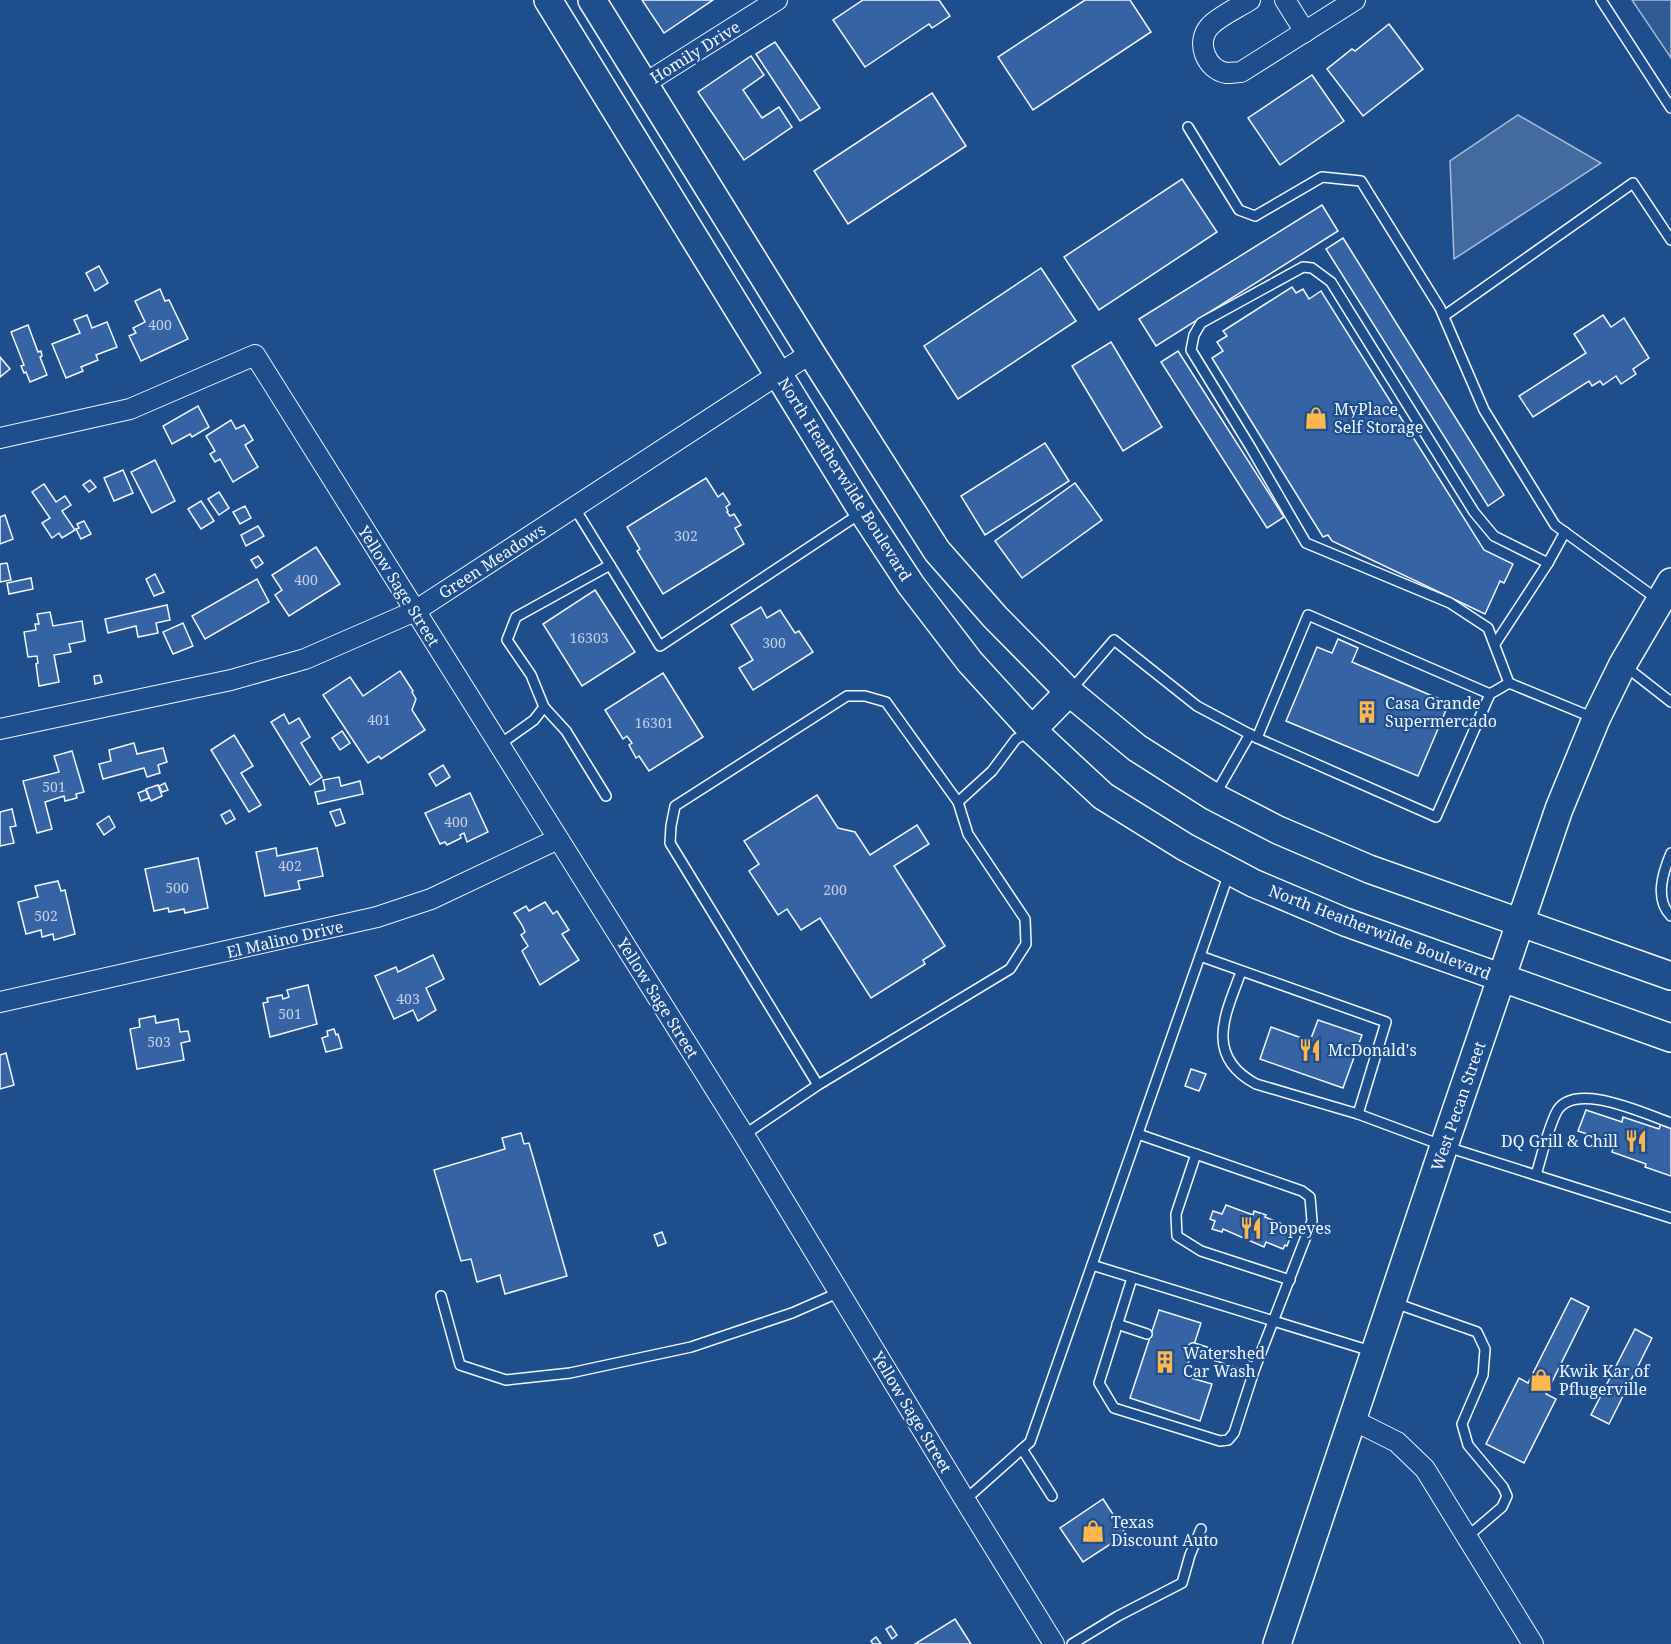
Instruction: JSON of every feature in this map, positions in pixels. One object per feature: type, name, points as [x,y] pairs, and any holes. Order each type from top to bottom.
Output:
[{"type":"main road","name":"North Heatherwilde Boulevard","points":[[548,0],[862,512],[911,585],[970,662],[1032,730],[1103,796],[1185,847],[1230,871],[1345,922],[1502,980],[1671,1038]]},
{"type":"main road","points":[[592,0],[937,551],[995,617],[1069,692],[1137,748],[1214,797],[1278,830],[1369,869],[1671,976]]},
{"type":"main road","name":"West Pecan Street","points":[[1277,1644],[1559,809],[1596,719],[1623,664],[1665,592]]},
{"type":"main road","points":[[1032,730],[1069,692]]},
{"type":"street","name":"Homily Drive","points":[[644,84],[777,0]]},
{"type":"street","points":[[1250,0],[1210,26],[1203,40],[1204,55],[1213,66],[1226,73],[1241,72],[1355,0]]},
{"type":"street","points":[[1285,0],[1305,32]]},
{"type":"street","name":"Green Meadows","points":[[0,729],[231,680],[305,658],[415,611],[811,353]]},
{"type":"street","name":"Yellow Sage Street","points":[[0,438],[130,409],[255,355],[744,1135],[964,1500],[1054,1644]]},
{"type":"street","name":"El Malino Drive","points":[[0,1002],[378,917],[431,899],[558,839]]},
{"type":"street","points":[[1353,1420],[1397,1442],[1425,1469],[1533,1644]]},
{"type":"lane","points":[[1601,0],[1671,108]]},
{"type":"lane","points":[[1188,127],[1239,210],[1255,216],[1322,177],[1361,181],[1444,316],[1484,410],[1556,525],[1665,592]]},
{"type":"lane","points":[[1444,316],[1633,183],[1671,240]]},
{"type":"lane","points":[[1548,563],[1494,536],[1474,512],[1331,282],[1311,268],[1303,267],[1201,323],[1194,335],[1191,350],[1306,543],[1450,603],[1488,628],[1509,683],[1596,719]]},
{"type":"lane","points":[[574,507],[660,646],[862,512]]},
{"type":"lane","points":[[1495,644],[1548,563],[1565,532]]},
{"type":"lane","points":[[606,796],[566,731],[544,707],[531,675],[507,640],[516,617],[610,565]]},
{"type":"lane","points":[[1214,797],[1254,736],[1308,615],[1490,694]]},
{"type":"lane","points":[[1069,692],[1114,640],[1197,706],[1254,736],[1436,817],[1490,694],[1509,683]]},
{"type":"lane","points":[[1623,664],[1671,702]]},
{"type":"lane","points":[[744,1135],[818,1085],[1010,969],[1026,944],[1025,919],[968,834],[958,802],[886,702],[865,696],[847,696],[675,806],[671,826],[670,843],[818,1085]]},
{"type":"lane","points":[[499,746],[534,720],[544,707]]},
{"type":"lane","points":[[958,802],[992,771],[1016,739],[1032,730]]},
{"type":"lane","points":[[1671,853],[1664,871],[1661,889],[1665,910],[1671,916]]},
{"type":"lane","points":[[964,1500],[1030,1442],[1230,871]]},
{"type":"lane","points":[[1200,956],[1386,1022],[1358,1114]]},
{"type":"lane","points":[[1241,972],[1226,1013],[1223,1032],[1224,1052],[1244,1078],[1256,1084],[1358,1114],[1444,1146],[1671,1218]]},
{"type":"lane","points":[[1536,1175],[1556,1111],[1566,1102],[1582,1097],[1595,1098],[1671,1123]]},
{"type":"lane","points":[[1132,1278],[1099,1383],[1114,1408],[1220,1441],[1228,1440],[1234,1433],[1312,1221],[1310,1197],[1302,1191],[1138,1134]]},
{"type":"lane","points":[[1196,1154],[1176,1214],[1177,1236],[1202,1251],[1290,1280]]},
{"type":"lane","points":[[1092,1265],[1375,1353]]},
{"type":"lane","points":[[441,1296],[460,1365],[506,1380],[570,1373],[691,1347],[792,1313],[840,1292]]},
{"type":"lane","points":[[1392,1302],[1477,1332],[1485,1349],[1483,1375],[1462,1424],[1468,1445],[1503,1487],[1507,1496],[1502,1507],[1467,1537]]},
{"type":"lane","points":[[1118,1324],[1147,1334]]},
{"type":"lane","points":[[1193,1348],[1256,1368]]},
{"type":"lane","points":[[1022,1449],[1052,1496]]},
{"type":"lane","points":[[1072,1644],[1118,1616],[1182,1583],[1201,1529]]},
{"type":"shaded area","points":[[1632,0],[1671,0],[1671,58]]},
{"type":"shaded area","points":[[1518,115],[1601,163],[1454,259],[1450,161]]},
{"type":"building","points":[[642,0],[713,0],[664,33]]},
{"type":"building","points":[[863,0],[939,0],[950,16],[932,28],[929,24],[865,67],[833,20]]},
{"type":"building","points":[[1085,0],[1130,0],[1151,32],[1033,110],[998,57]]},
{"type":"building","points":[[1389,24],[1423,69],[1363,116],[1327,69],[1352,49],[1355,51]]},
{"type":"building","points":[[775,42],[820,108],[800,121],[756,54]]},
{"type":"building","points":[[751,56],[764,75],[743,90],[762,118],[779,107],[792,127],[744,160],[698,92]]},
{"type":"building","points":[[1312,75],[1344,121],[1280,165],[1248,118]]},
{"type":"building","points":[[932,93],[966,146],[848,224],[814,171]]},
{"type":"building","points":[[1182,179],[1217,232],[1099,310],[1064,257]]},
{"type":"building","points":[[1322,205],[1338,231],[1156,346],[1139,319]]},
{"type":"building","points":[[1343,238],[1504,495],[1488,506],[1326,249]]},
{"type":"building","points":[[99,266],[108,283],[95,291],[86,273]]},
{"type":"building","points":[[1041,268],[1076,321],[958,399],[924,346]]},
{"type":"building","points":[[1292,287],[1296,293],[1303,289],[1309,299],[1321,291],[1484,550],[1513,564],[1504,583],[1500,581],[1485,614],[1332,541],[1328,535],[1323,537],[1212,358],[1223,351],[1217,342],[1227,336],[1223,331]]},
{"type":"building","points":[[160,289],[165,301],[169,300],[188,339],[141,361],[129,336],[136,333],[133,328],[145,322],[135,301]]},
{"type":"building","points":[[87,315],[92,328],[107,322],[117,347],[96,355],[98,360],[81,367],[83,371],[66,378],[52,344],[80,333],[74,320]]},
{"type":"building","points":[[1603,315],[1611,327],[1624,318],[1649,358],[1633,369],[1636,374],[1621,384],[1616,376],[1603,385],[1600,381],[1592,386],[1589,381],[1533,417],[1519,396],[1586,353],[1574,334]]},
{"type":"building","points":[[28,325],[38,352],[41,351],[42,356],[40,357],[47,375],[30,382],[21,366],[24,365],[11,332]]},
{"type":"building","points":[[1111,342],[1162,427],[1123,451],[1072,366]]},
{"type":"building","points":[[1178,351],[1284,517],[1267,528],[1161,362]]},
{"type":"building","points":[[0,357],[10,369],[0,377]]},
{"type":"building","points":[[198,406],[209,427],[192,437],[190,434],[172,444],[163,426]]},
{"type":"building","points":[[231,420],[236,429],[244,425],[253,440],[245,445],[258,467],[233,482],[220,459],[215,462],[210,454],[215,451],[206,436]]},
{"type":"building","points":[[1045,443],[1069,481],[985,535],[961,496]]},
{"type":"building","points":[[155,460],[175,501],[152,513],[131,472]]},
{"type":"building","points":[[123,470],[133,493],[114,501],[104,478]]},
{"type":"building","points":[[706,478],[718,497],[723,493],[730,504],[726,507],[727,512],[730,516],[734,514],[741,525],[735,528],[744,544],[663,594],[637,551],[640,549],[627,527]]},
{"type":"building","points":[[90,480],[96,487],[89,492],[83,485]]},
{"type":"building","points":[[1075,483],[1102,520],[1022,578],[995,541]]},
{"type":"building","points":[[44,484],[56,502],[65,496],[71,505],[62,511],[75,530],[62,538],[59,533],[52,538],[42,523],[50,518],[32,492]]},
{"type":"building","points":[[219,492],[229,508],[219,515],[208,499]]},
{"type":"building","points":[[201,501],[214,521],[201,529],[188,509]]},
{"type":"building","points":[[245,506],[251,518],[240,524],[233,512]]},
{"type":"building","points":[[5,515],[13,539],[0,544],[0,517]]},
{"type":"building","points":[[84,521],[91,534],[81,539],[76,529],[79,528],[77,524]]},
{"type":"building","points":[[258,526],[264,536],[246,546],[241,535]]},
{"type":"building","points":[[316,547],[340,584],[289,616],[275,595],[282,590],[272,575]]},
{"type":"building","points":[[258,556],[263,563],[256,568],[251,560]]},
{"type":"building","points":[[7,563],[11,580],[0,582],[0,564]]},
{"type":"building","points":[[155,574],[164,592],[154,596],[146,579]]},
{"type":"building","points":[[31,578],[33,589],[9,594],[7,583]]},
{"type":"building","points":[[257,579],[269,602],[205,639],[192,616]]},
{"type":"building","points":[[595,590],[635,652],[582,686],[543,624]]},
{"type":"building","points":[[167,605],[170,620],[156,623],[158,633],[138,637],[136,626],[108,633],[105,619]]},
{"type":"building","points":[[761,607],[767,618],[780,610],[795,633],[799,631],[813,652],[753,690],[739,668],[753,660],[731,625]]},
{"type":"building","points":[[50,612],[53,626],[82,621],[85,641],[69,644],[71,652],[54,655],[59,682],[39,686],[37,656],[28,657],[24,632],[36,630],[35,624],[39,624],[37,614]]},
{"type":"building","points":[[183,623],[193,646],[173,654],[163,632]]},
{"type":"building","name":"Casa Grande Supermercado","points":[[1338,639],[1358,648],[1352,662],[1449,703],[1418,776],[1286,721],[1317,647],[1332,653]]},
{"type":"building","points":[[400,671],[416,699],[412,710],[425,730],[381,759],[379,756],[368,763],[323,695],[350,677],[363,696]]},
{"type":"building","points":[[663,673],[703,737],[649,771],[639,756],[636,758],[629,745],[632,743],[627,736],[623,739],[605,710]]},
{"type":"building","points":[[100,675],[102,682],[95,684],[94,676]]},
{"type":"building","points":[[284,714],[289,724],[299,718],[310,737],[301,743],[322,777],[310,785],[271,722]]},
{"type":"building","points":[[342,731],[350,743],[340,750],[332,738]]},
{"type":"building","points":[[234,735],[253,766],[241,773],[261,805],[249,812],[211,750]]},
{"type":"building","points":[[134,743],[137,754],[163,748],[167,762],[158,765],[160,773],[147,777],[144,768],[103,779],[99,764],[111,761],[109,750]]},
{"type":"building","points":[[72,751],[84,792],[76,794],[77,798],[65,801],[64,796],[45,802],[52,829],[37,833],[23,781],[59,772],[54,756]]},
{"type":"building","points":[[443,765],[450,777],[436,786],[429,774]]},
{"type":"building","points":[[339,777],[341,786],[360,781],[363,794],[318,804],[315,792],[325,790],[323,780]]},
{"type":"building","points":[[165,783],[168,790],[162,792],[159,786]]},
{"type":"building","points":[[158,785],[162,796],[151,801],[146,789]]},
{"type":"building","points":[[146,790],[149,798],[141,801],[138,793]]},
{"type":"building","points":[[470,793],[488,832],[467,842],[464,833],[460,835],[461,838],[447,845],[445,842],[440,844],[425,813]]},
{"type":"building","points":[[817,795],[838,828],[855,832],[870,855],[917,825],[929,844],[894,866],[945,946],[923,960],[925,964],[871,998],[820,918],[801,930],[787,909],[778,915],[749,871],[759,864],[744,841]]},
{"type":"building","points":[[12,809],[16,826],[10,827],[14,843],[0,846],[0,812]]},
{"type":"building","points":[[340,809],[345,823],[336,826],[330,812]]},
{"type":"building","points":[[230,810],[235,819],[226,824],[221,815]]},
{"type":"building","points":[[109,816],[115,827],[104,835],[97,824]]},
{"type":"building","points":[[276,848],[277,856],[317,848],[323,876],[298,881],[300,889],[265,896],[256,852]]},
{"type":"building","points":[[198,858],[208,908],[185,913],[184,909],[169,912],[168,908],[154,911],[145,869]]},
{"type":"building","points":[[58,881],[61,891],[65,890],[75,934],[54,940],[53,934],[42,937],[41,930],[26,934],[18,902],[38,897],[35,886]]},
{"type":"building","points":[[545,902],[553,914],[557,911],[569,930],[562,934],[579,960],[540,985],[522,951],[528,946],[521,935],[525,932],[514,913],[526,906],[529,911]]},
{"type":"building","points":[[433,955],[444,979],[426,988],[436,1010],[418,1021],[413,1010],[394,1019],[375,976],[396,967],[398,972]]},
{"type":"building","points":[[308,985],[317,1024],[270,1037],[263,1003],[268,1002],[267,998],[282,995],[283,999],[289,997],[287,990]]},
{"type":"building","points":[[155,1016],[156,1023],[178,1019],[180,1032],[188,1031],[190,1041],[181,1043],[184,1060],[137,1069],[130,1029],[140,1027],[139,1019]]},
{"type":"building","name":"McDonald's","points":[[1318,1020],[1362,1035],[1343,1088],[1260,1059],[1271,1027],[1310,1041]]},
{"type":"building","points":[[334,1029],[342,1048],[326,1052],[322,1038],[328,1036],[327,1031]]},
{"type":"building","points":[[6,1053],[14,1085],[0,1089],[0,1055]]},
{"type":"building","points":[[1191,1069],[1206,1074],[1199,1091],[1185,1086]]},
{"type":"building","name":"DQ Grill & Chill","points":[[1586,1110],[1622,1122],[1623,1117],[1659,1129],[1661,1123],[1671,1126],[1671,1176],[1612,1152],[1613,1148],[1600,1143],[1602,1139],[1578,1131]]},
{"type":"building","points":[[521,1133],[524,1144],[529,1143],[567,1276],[505,1294],[500,1275],[477,1282],[471,1259],[461,1261],[434,1170],[505,1149],[502,1138]]},
{"type":"building","name":"Popeyes","points":[[1226,1205],[1253,1215],[1254,1211],[1266,1215],[1265,1217],[1290,1227],[1293,1230],[1287,1246],[1285,1245],[1283,1249],[1266,1242],[1264,1247],[1223,1229],[1222,1232],[1212,1229],[1215,1221],[1210,1219],[1213,1211],[1222,1214]]},
{"type":"building","points":[[662,1232],[666,1243],[658,1246],[654,1235]]},
{"type":"building","name":"Kwik Kar of Pflugerville","points":[[1571,1298],[1589,1307],[1546,1394],[1556,1399],[1524,1463],[1486,1444],[1519,1378],[1528,1383]]},
{"type":"building","name":"Watershed Car Wash","points":[[1159,1310],[1201,1323],[1184,1376],[1212,1384],[1200,1421],[1130,1398]]},
{"type":"building","points":[[1635,1329],[1652,1338],[1609,1424],[1591,1415]]},
{"type":"building","name":"Texas Discount Auto","points":[[1103,1499],[1126,1534],[1083,1562],[1060,1528]]},
{"type":"building","points":[[955,1619],[971,1644],[915,1644]]},
{"type":"building","points":[[891,1626],[897,1635],[892,1639],[886,1629]]},
{"type":"building","points":[[876,1637],[881,1644],[873,1644],[871,1641]]},
{"type":"place","name":"MyPlace Self Storage","points":[[1316,418]]},
{"type":"place","name":"Casa Grande Supermercado","points":[[1367,712]]},
{"type":"place","name":"McDonald's","points":[[1310,1050]]},
{"type":"place","name":"DQ Grill & Chill","points":[[1636,1141]]},
{"type":"place","name":"Popeyes","points":[[1251,1228]]},
{"type":"place","name":"Watershed Car Wash","points":[[1165,1362]]},
{"type":"place","name":"Kwik Kar of Pflugerville","points":[[1541,1380]]},
{"type":"place","name":"Texas Discount Auto","points":[[1093,1531]]}]
